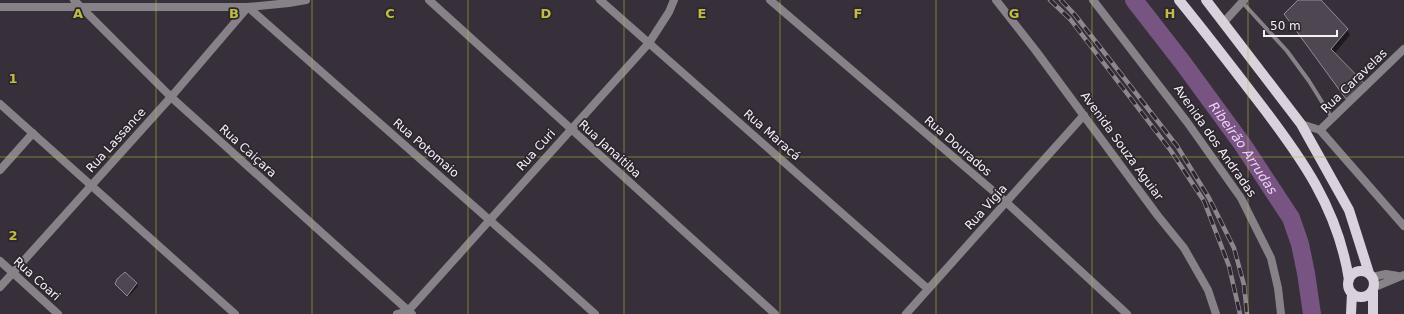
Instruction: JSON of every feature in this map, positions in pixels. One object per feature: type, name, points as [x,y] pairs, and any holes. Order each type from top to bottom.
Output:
[{"type":"main road","points":[[1179,0],[1240,77],[1302,162],[1324,200],[1339,236],[1348,285],[1352,293],[1357,297],[1363,298],[1369,296],[1372,282]]},
{"type":"main road","points":[[1206,0],[1301,124],[1349,210],[1372,282],[1373,314]]},
{"type":"main road","points":[[1348,280],[1353,274],[1361,271],[1372,282]]},
{"type":"main road","points":[[1351,314],[1352,293]]},
{"type":"street","name":"Rua Potomaio","points":[[241,0],[248,3],[595,314]]},
{"type":"street","points":[[0,7],[77,3],[289,4],[306,0]]},
{"type":"street","name":"Rua Janaitiba","points":[[429,0],[775,314]]},
{"type":"street","name":"Rua Maracá","points":[[600,0],[928,289]]},
{"type":"street","name":"Rua Curi","points":[[409,313],[490,220],[649,43],[669,12],[674,0]]},
{"type":"street","name":"Rua Dourados","points":[[770,0],[1006,202],[1127,314]]},
{"type":"street","name":"Avenida Souza Aguiar","points":[[996,0],[1036,51],[1158,216],[1184,248],[1208,290],[1216,314]]},
{"type":"street","name":"Avenida dos Andradas","points":[[1093,0],[1187,122],[1241,198],[1271,258],[1278,288],[1281,314]]},
{"type":"street","points":[[1224,22],[1243,1]]},
{"type":"street","name":"Rua Caiçara","points":[[77,3],[170,97],[409,313]]},
{"type":"street","name":"Rua Lassance","points":[[0,286],[170,97],[248,3]]},
{"type":"street","name":"Rua Caravelas","points":[[1320,130],[1404,49]]},
{"type":"street","points":[[0,104],[235,314]]},
{"type":"street","name":"Rua Vigia","points":[[906,314],[1084,116]]},
{"type":"street","points":[[1301,124],[1320,130],[1404,226]]},
{"type":"street","points":[[0,170],[33,133]]},
{"type":"street","name":"Rua Coari","points":[[0,261],[58,314]]},
{"type":"street","points":[[1372,282],[1386,274],[1401,275]]},
{"type":"street","points":[[397,314],[409,313]]},
{"type":"lane","points":[[1243,1],[1287,50],[1309,81],[1332,118]]},
{"type":"building","points":[[1298,0],[1321,0],[1348,29],[1331,49],[1364,83],[1346,99],[1284,14]]},
{"type":"building","points":[[125,272],[137,283],[127,296],[115,284],[117,279]]},
{"type":"waterway","name":"Ribeirão Arrudas","points":[[1134,0],[1183,63],[1243,145],[1291,218],[1300,244],[1312,314]]},
{"type":"railway","points":[[1050,0],[1070,19],[1171,151],[1204,201],[1229,266],[1240,314]]},
{"type":"railway","points":[[1061,0],[1075,15],[1177,146],[1209,198],[1234,248],[1244,285],[1247,314]]}]
